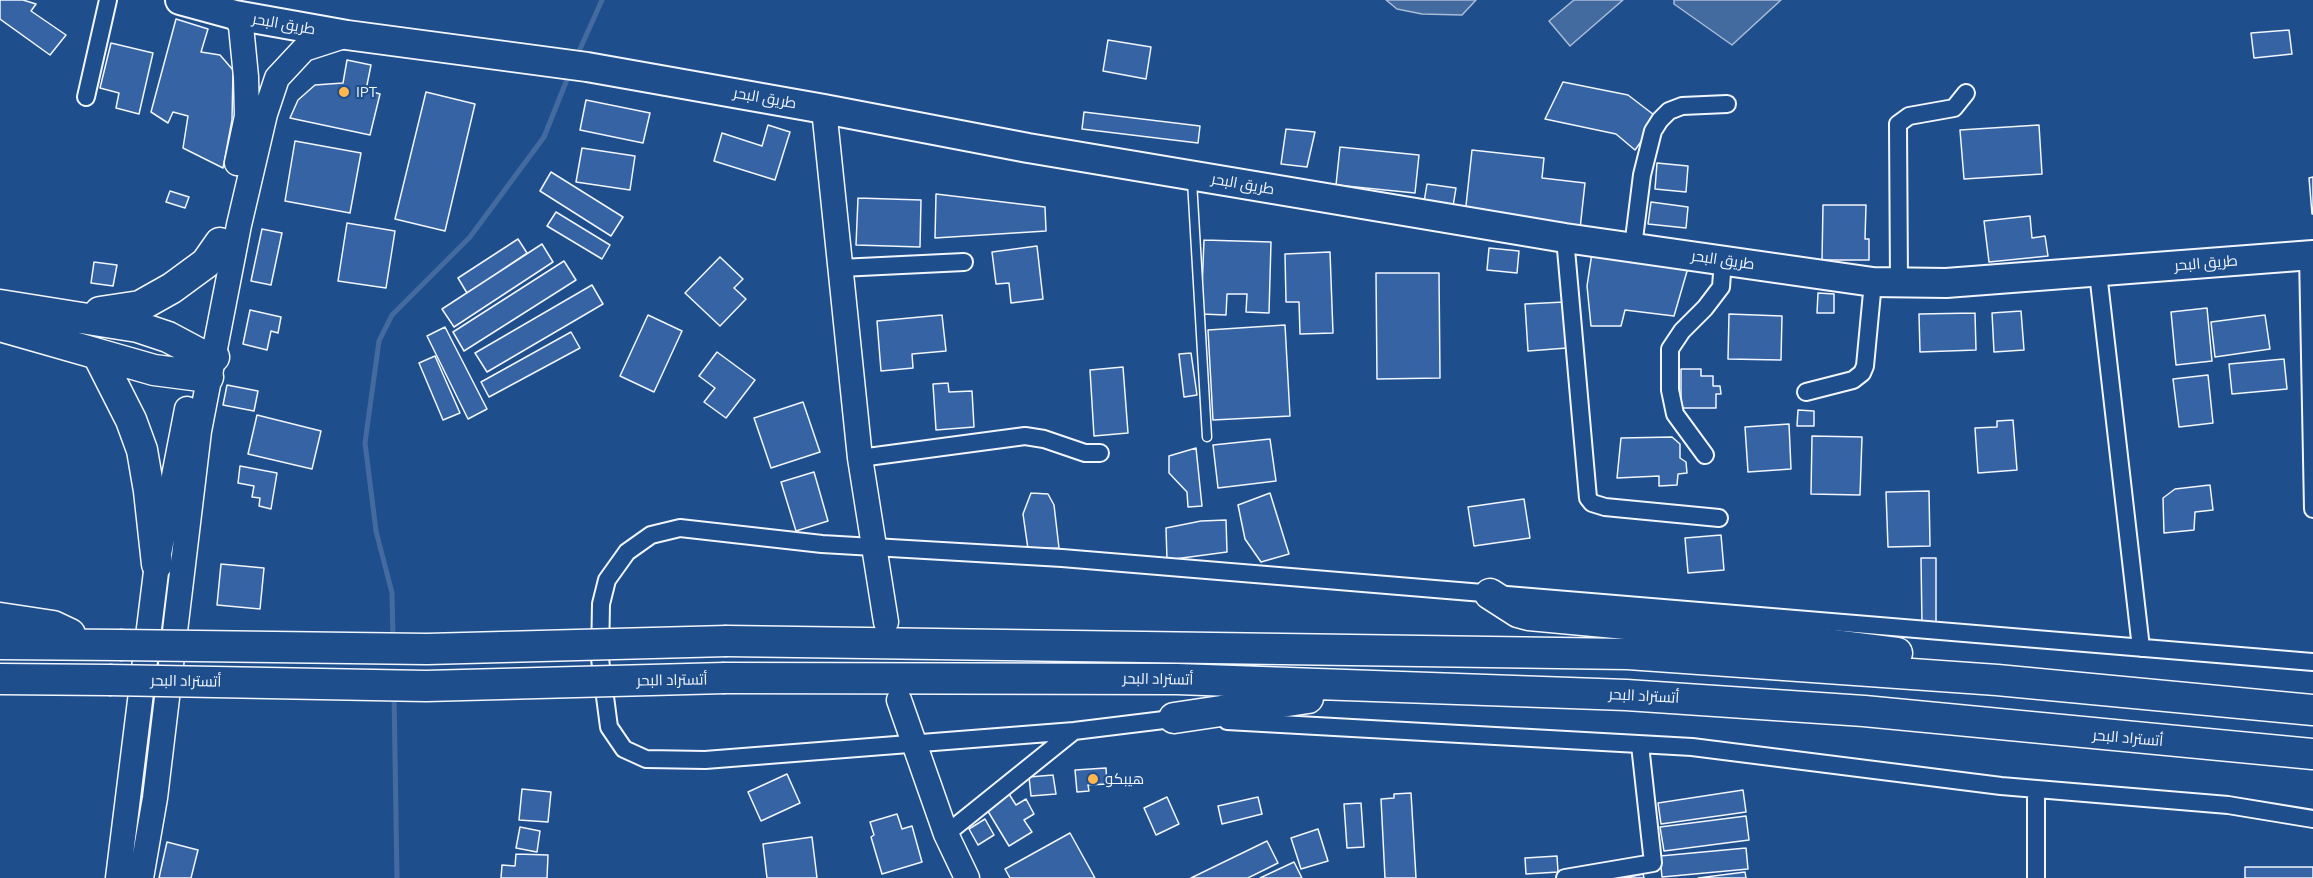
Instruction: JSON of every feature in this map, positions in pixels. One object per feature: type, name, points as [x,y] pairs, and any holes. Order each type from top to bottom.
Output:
[{"type":"highway","name":"طريق البحر","points":[[180,0],[235,15],[347,35],[587,67],[1028,148],[1565,238],[1886,283],[1946,283],[2098,273],[2310,255]]},
{"type":"highway","points":[[76,316],[140,306],[172,288],[206,263],[220,243]]},
{"type":"highway","points":[[0,305],[138,327],[168,337],[203,365]]},
{"type":"highway","points":[[0,326],[154,370],[203,365]]},
{"type":"highway","points":[[98,355],[131,420],[142,450],[157,564]]},
{"type":"highway","points":[[1490,594],[1518,612],[1529,615],[1777,638],[1910,655],[1961,663],[1997,680]]},
{"type":"highway","points":[[0,618],[53,626],[107,645]]},
{"type":"highway","points":[[0,644],[427,649],[728,641],[1628,654],[1997,680],[2313,710]]},
{"type":"highway","name":"أتستراد البحر","points":[[0,679],[426,686],[725,678],[1177,679],[1408,686],[1626,695],[1852,710],[2313,754]]},
{"type":"highway","points":[[1174,718],[1253,704],[1408,686]]},
{"type":"main road","points":[[141,878],[155,798],[199,431],[203,365],[220,243],[247,116],[242,26],[235,15]]},
{"type":"main road","points":[[118,878],[157,564],[203,365],[271,92],[278,78],[304,49],[347,35]]},
{"type":"main road","points":[[825,109],[860,458],[886,622]]},
{"type":"main road","points":[[899,700],[946,834],[967,878]]},
{"type":"street","points":[[86,97],[108,0]]},
{"type":"street","points":[[1806,392],[1854,380],[1862,373],[1865,366],[1886,283],[1898,124],[1909,116],[1954,108],[1966,93]]},
{"type":"street","points":[[1633,247],[1642,176],[1653,131],[1660,120],[1669,111],[1682,106],[1727,104]]},
{"type":"street","points":[[1565,238],[1588,498],[1597,506],[1719,518]]},
{"type":"street","points":[[2310,255],[2313,509]]},
{"type":"street","points":[[1705,455],[1675,414],[1670,390],[1670,349],[1682,331],[1705,308],[1721,287],[1723,260]]},
{"type":"street","points":[[840,268],[964,262]]},
{"type":"street","points":[[2098,273],[2142,648]]},
{"type":"street","points":[[860,458],[1025,436],[1044,439],[1085,453],[1100,453]]},
{"type":"street","points":[[2313,662],[1074,559],[874,548],[680,528],[651,535],[627,552],[607,580],[601,604],[600,659],[609,727],[624,749],[646,759],[665,761],[1074,731],[1174,718],[1692,747],[2036,789],[2228,805],[2313,819]]},
{"type":"street","points":[[946,834],[1074,731]]},
{"type":"street","points":[[1565,878],[1653,862],[1640,745]]},
{"type":"street","points":[[2036,789],[2036,878]]},
{"type":"lane","points":[[1191,175],[1207,437]]},
{"type":"water","points":[[1386,0],[1476,0],[1462,15],[1422,14],[1397,9]]},
{"type":"water","points":[[1574,0],[1623,0],[1570,46],[1549,21]]},
{"type":"water","points":[[1674,0],[1781,0],[1732,45],[1674,4]]},
{"type":"building","points":[[0,0],[23,0],[36,4],[31,11],[66,35],[50,55],[0,19]]},
{"type":"building","points":[[176,19],[208,29],[201,52],[220,55],[233,70],[232,120],[223,168],[183,148],[188,116],[173,112],[168,123],[151,112]]},
{"type":"building","points":[[2289,30],[2292,54],[2254,58],[2251,33]]},
{"type":"building","points":[[1108,40],[1151,47],[1146,79],[1103,71]]},
{"type":"building","points":[[111,43],[153,53],[139,114],[116,108],[119,93],[100,88]]},
{"type":"building","points":[[347,60],[371,65],[366,90],[380,94],[370,135],[290,118],[298,100],[315,85],[343,83]]},
{"type":"building","points":[[1563,82],[1628,95],[1658,118],[1635,150],[1616,134],[1545,119]]},
{"type":"building","points":[[426,92],[475,104],[445,231],[395,219]]},
{"type":"building","points":[[586,100],[650,113],[643,143],[580,130]]},
{"type":"building","points":[[1084,112],[1200,126],[1198,143],[1082,129]]},
{"type":"building","points":[[768,125],[790,132],[775,180],[714,161],[722,133],[762,146]]},
{"type":"building","points":[[2039,125],[2042,174],[1964,179],[1960,130]]},
{"type":"building","points":[[1286,129],[1315,132],[1307,167],[1281,164]]},
{"type":"building","points":[[295,141],[361,153],[350,213],[285,201]]},
{"type":"building","points":[[1340,147],[1419,155],[1415,193],[1336,185]]},
{"type":"building","points":[[582,148],[635,156],[630,190],[576,182]]},
{"type":"building","points":[[1472,150],[1544,158],[1542,178],[1585,183],[1580,229],[1465,215]]},
{"type":"building","points":[[1657,163],[1688,166],[1686,192],[1655,189]]},
{"type":"building","points":[[551,172],[623,217],[611,236],[540,191]]},
{"type":"building","points":[[2313,177],[2313,214],[2312,214],[2309,178]]},
{"type":"building","points":[[1427,184],[1456,188],[1452,212],[1423,208]]},
{"type":"building","points":[[170,191],[189,197],[185,208],[166,202]]},
{"type":"building","points":[[936,194],[1045,207],[1046,231],[935,238]]},
{"type":"building","points":[[858,198],[921,200],[920,247],[856,245]]},
{"type":"building","points":[[1651,202],[1688,207],[1686,228],[1648,224]]},
{"type":"building","points":[[1823,205],[1866,205],[1865,239],[1869,239],[1869,260],[1822,260]]},
{"type":"building","points":[[556,212],[610,245],[602,259],[547,226]]},
{"type":"building","points":[[2030,216],[2032,238],[2045,236],[2048,256],[1989,262],[1984,221]]},
{"type":"building","points":[[347,223],[395,231],[386,288],[338,281]]},
{"type":"building","points":[[262,229],[282,233],[271,285],[251,281]]},
{"type":"building","points":[[518,239],[527,253],[467,293],[458,278]]},
{"type":"building","points":[[1204,240],[1271,242],[1269,313],[1246,312],[1247,294],[1227,294],[1226,315],[1201,314]]},
{"type":"building","points":[[542,244],[553,262],[454,327],[442,309]]},
{"type":"building","points":[[1037,246],[1043,299],[1011,303],[1009,283],[996,284],[992,252]]},
{"type":"building","points":[[1489,248],[1519,251],[1517,273],[1487,270]]},
{"type":"building","points":[[1330,252],[1333,333],[1300,334],[1299,302],[1286,302],[1285,254]]},
{"type":"building","points":[[1592,253],[1690,261],[1674,316],[1625,310],[1621,326],[1591,326],[1587,286]]},
{"type":"building","points":[[720,257],[743,279],[734,288],[746,299],[720,326],[685,293]]},
{"type":"building","points":[[564,261],[576,280],[464,351],[453,332]]},
{"type":"building","points":[[94,262],[117,265],[113,286],[91,283]]},
{"type":"building","points":[[1376,273],[1439,273],[1440,378],[1377,379]]},
{"type":"building","points":[[592,285],[603,304],[487,372],[475,353]]},
{"type":"building","points":[[1818,293],[1834,294],[1834,313],[1817,313]]},
{"type":"building","points":[[1564,302],[1567,348],[1528,351],[1525,304]]},
{"type":"building","points":[[2207,308],[2212,361],[2176,365],[2171,312]]},
{"type":"building","points":[[250,310],[281,317],[278,333],[271,331],[267,350],[243,344]]},
{"type":"building","points":[[2021,311],[2024,350],[1994,352],[1992,313]]},
{"type":"building","points":[[1975,313],[1976,350],[1920,352],[1919,314]]},
{"type":"building","points":[[1729,314],[1782,316],[1781,360],[1728,359]]},
{"type":"building","points":[[648,315],[682,331],[654,392],[620,376]]},
{"type":"building","points":[[942,315],[946,351],[912,354],[913,368],[881,371],[877,321]]},
{"type":"building","points":[[2265,315],[2270,349],[2215,357],[2211,322]]},
{"type":"building","points":[[1285,325],[1290,416],[1213,420],[1208,330]]},
{"type":"building","points":[[445,327],[487,409],[468,419],[427,336]]},
{"type":"building","points":[[571,332],[580,348],[489,397],[481,382]]},
{"type":"building","points":[[717,352],[755,380],[726,418],[704,402],[715,388],[699,376]]},
{"type":"building","points":[[1191,353],[1197,395],[1184,397],[1179,354]]},
{"type":"building","points":[[435,356],[460,413],[443,420],[419,363]]},
{"type":"building","points":[[2284,359],[2287,389],[2232,394],[2229,364]]},
{"type":"building","points":[[1123,367],[1128,433],[1094,436],[1090,370]]},
{"type":"building","points":[[1681,369],[1701,369],[1701,376],[1713,376],[1713,386],[1720,386],[1721,394],[1716,394],[1716,408],[1681,408]]},
{"type":"building","points":[[2208,375],[2213,423],[2179,427],[2173,379]]},
{"type":"building","points":[[948,383],[949,392],[972,391],[974,427],[936,430],[933,384]]},
{"type":"building","points":[[227,385],[258,391],[254,411],[223,405]]},
{"type":"building","points":[[803,402],[820,452],[771,468],[754,418]]},
{"type":"building","points":[[1798,410],[1814,411],[1814,426],[1797,426]]},
{"type":"building","points":[[257,415],[321,431],[312,469],[248,454]]},
{"type":"building","points":[[2013,420],[2017,470],[1978,473],[1975,428],[1997,427],[1997,421]]},
{"type":"building","points":[[1789,424],[1791,469],[1748,472],[1745,427]]},
{"type":"building","points":[[1812,436],[1862,437],[1860,495],[1811,494]]},
{"type":"building","points":[[1672,437],[1680,444],[1680,458],[1686,462],[1687,473],[1678,474],[1677,485],[1659,486],[1659,476],[1617,478],[1621,438]]},
{"type":"building","points":[[1270,439],[1276,481],[1218,488],[1213,445]]},
{"type":"building","points":[[1196,448],[1202,506],[1188,507],[1187,492],[1169,473],[1169,456]]},
{"type":"building","points":[[240,466],[277,473],[271,509],[259,506],[260,498],[252,497],[254,486],[238,483]]},
{"type":"building","points":[[814,472],[828,521],[796,531],[781,482]]},
{"type":"building","points":[[2210,485],[2213,510],[2195,512],[2194,530],[2164,533],[2163,498],[2175,489]]},
{"type":"building","points":[[1929,491],[1930,546],[1888,547],[1886,492]]},
{"type":"building","points":[[1031,493],[1048,494],[1054,505],[1059,548],[1028,549],[1023,514]]},
{"type":"building","points":[[1270,493],[1289,554],[1261,562],[1245,539],[1238,505]]},
{"type":"building","points":[[1524,499],[1530,538],[1474,546],[1468,507]]},
{"type":"building","points":[[1226,520],[1227,552],[1167,560],[1166,528],[1201,521]]},
{"type":"building","points":[[1721,535],[1724,570],[1688,573],[1685,538]]},
{"type":"building","points":[[1921,558],[1936,558],[1936,625],[1922,625]]},
{"type":"building","points":[[221,564],[264,568],[260,609],[217,605]]},
{"type":"building","points":[[1106,768],[1107,784],[1088,785],[1089,791],[1077,792],[1075,770]]},
{"type":"building","points":[[787,774],[800,803],[761,821],[748,792]]},
{"type":"building","points":[[1053,775],[1056,794],[1031,796],[1029,777]]},
{"type":"building","points":[[522,789],[551,792],[548,822],[519,820]]},
{"type":"building","points":[[1743,790],[1746,812],[1661,824],[1658,803]]},
{"type":"building","points":[[1411,793],[1416,878],[1385,878],[1381,799],[1394,798],[1394,794]]},
{"type":"building","points":[[1009,794],[1016,805],[1026,799],[1034,814],[1024,820],[1032,832],[1009,846],[986,808]]},
{"type":"building","points":[[1167,797],[1179,824],[1156,835],[1144,808]]},
{"type":"building","points":[[1258,797],[1262,814],[1222,824],[1218,806]]},
{"type":"building","points":[[1361,803],[1364,847],[1347,848],[1344,804]]},
{"type":"building","points":[[897,814],[902,829],[912,826],[922,862],[882,874],[871,837],[874,835],[870,822]]},
{"type":"building","points":[[1746,816],[1749,840],[1664,851],[1660,827]]},
{"type":"building","points":[[985,819],[994,835],[978,845],[969,829]]},
{"type":"building","points":[[520,827],[540,831],[537,852],[516,848]]},
{"type":"building","points":[[1318,829],[1328,861],[1301,869],[1291,838]]},
{"type":"building","points":[[1070,833],[1095,878],[1010,878],[1005,869]]},
{"type":"building","points":[[812,837],[817,878],[767,878],[763,844]]},
{"type":"building","points":[[1267,841],[1278,863],[1248,878],[1191,878]]},
{"type":"building","points":[[167,842],[198,850],[191,878],[159,878]]},
{"type":"building","points":[[1746,848],[1748,869],[1662,877],[1660,856]]},
{"type":"building","points":[[516,854],[548,855],[547,878],[501,878],[502,865],[515,866]]},
{"type":"building","points":[[1557,856],[1558,872],[1526,874],[1525,858]]},
{"type":"building","points":[[1294,862],[1302,878],[1260,878]]},
{"type":"building","points":[[2245,867],[2313,867],[2313,878],[2245,878]]},
{"type":"building","points":[[1745,872],[1746,878],[1698,878]]},
{"type":"building","points":[[1643,874],[1644,878],[1624,878]]},
{"type":"waterway","points":[[576,58],[602,0]]},
{"type":"waterway","points":[[393,639],[392,593],[376,531],[365,443],[379,341],[392,315],[470,237],[544,137],[570,72]]},
{"type":"waterway","points":[[394,694],[397,878]]},
{"type":"place","name":"IPT","points":[[344,92]]},
{"type":"place","name":"هيبكو","points":[[1093,779]]}]
